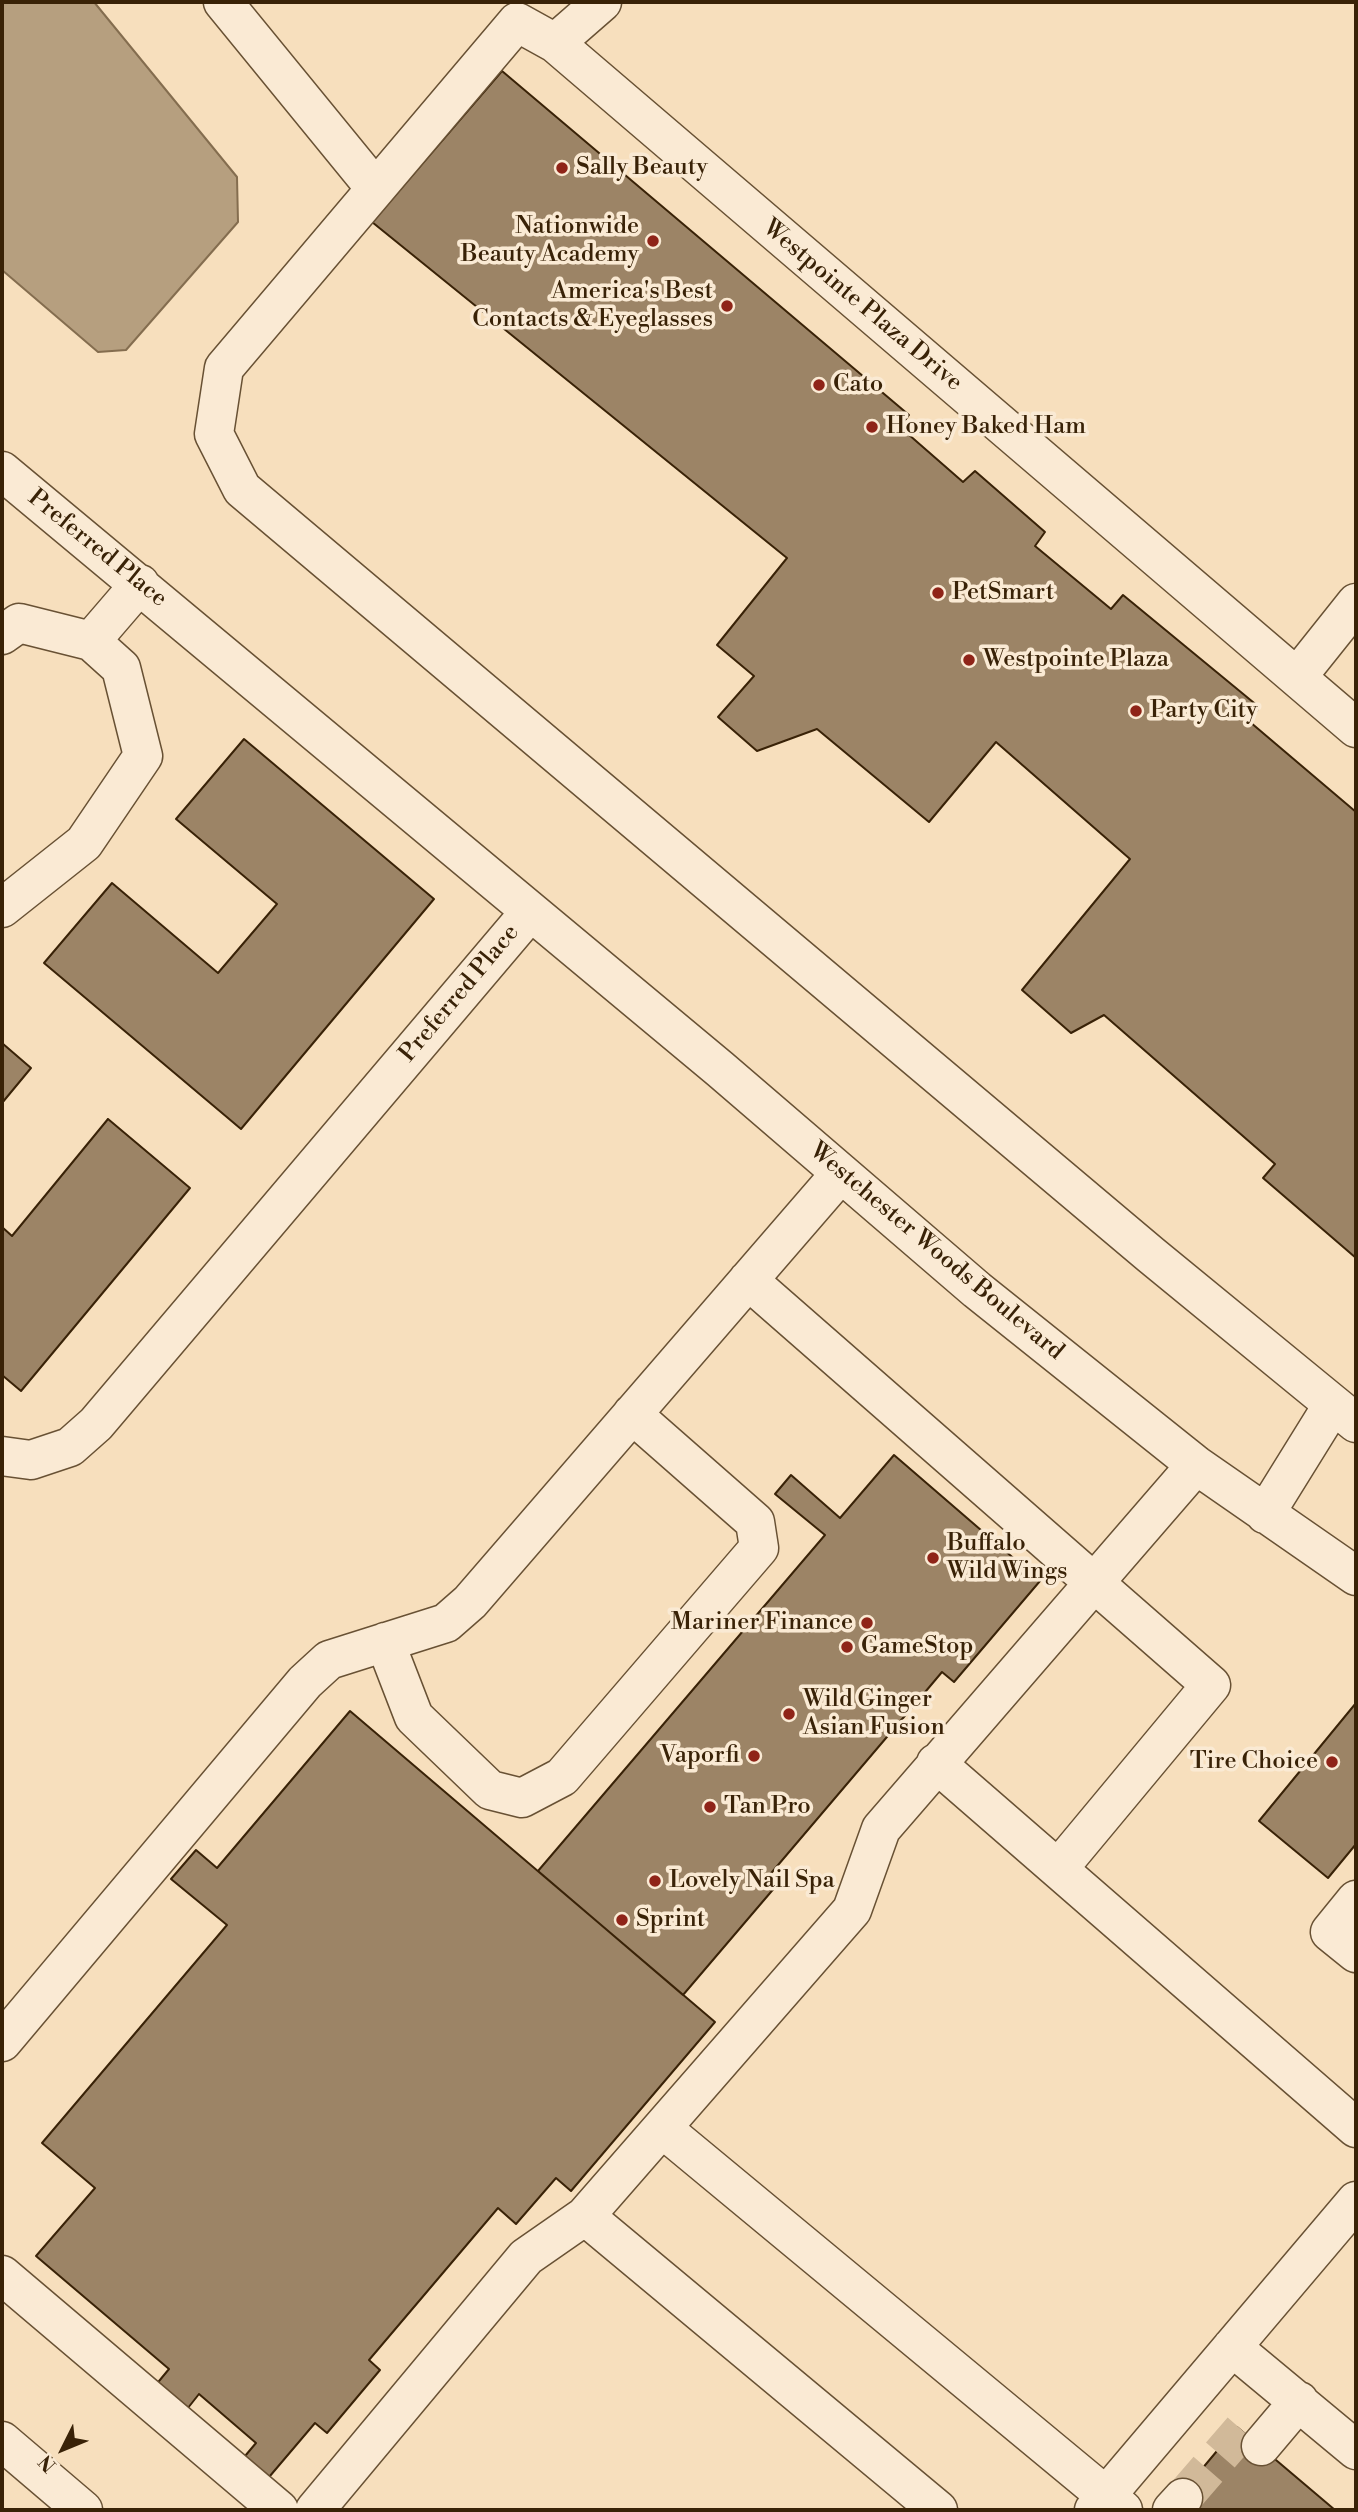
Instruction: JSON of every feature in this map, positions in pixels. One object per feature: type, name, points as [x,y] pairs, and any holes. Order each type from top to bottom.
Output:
[{"type":"street","points":[[223,2],[375,188],[224,368],[214,434],[242,489],[1344,1415],[1265,1514]]},
{"type":"street","points":[[555,43],[602,2]]},
{"type":"street","name":"Westpointe Plaza Drive","points":[[375,188],[517,22],[555,43],[1356,728]]},
{"type":"street","name":"Preferred Place","points":[[2,471],[530,912],[96,1424],[70,1447],[31,1460],[2,1456]]},
{"type":"street","points":[[91,641],[140,584]]},
{"type":"street","points":[[1297,677],[1356,604]]},
{"type":"street","points":[[2,635],[19,623],[91,641],[121,668],[143,756],[84,844],[2,908]]},
{"type":"street","name":"Westchester Woods Boulevard","points":[[530,912],[978,1290],[1196,1465],[1356,1576]]},
{"type":"street","points":[[2,2042],[305,1682],[329,1660],[446,1623],[470,1602],[841,1173]]},
{"type":"street","points":[[748,1280],[1211,1685],[1058,1869]]},
{"type":"street","points":[[385,1642],[414,1717],[490,1790],[522,1798],[562,1777],[759,1548],[755,1522],[632,1414]]},
{"type":"street","points":[[315,2510],[526,2258],[585,2216],[852,1910],[881,1829],[1196,1465]]},
{"type":"street","points":[[936,1763],[1356,2128]]},
{"type":"street","points":[[1356,1900],[1330,1932],[1356,1954]]},
{"type":"street","points":[[663,2129],[1108,2505],[1232,2347],[1353,2211]]},
{"type":"street","points":[[585,2216],[938,2510]]},
{"type":"street","points":[[2,2275],[279,2510]]},
{"type":"street","points":[[1232,2347],[1356,2450]]},
{"type":"street","points":[[1251,2438],[1290,2393]]},
{"type":"street","points":[[2,2441],[83,2510]]},
{"type":"shaded area","points":[[2,2],[94,2],[237,177],[238,222],[126,350],[98,352],[2,270]]},
{"type":"building","name":"Westpointe Plaza","points":[[502,71],[909,415],[900,427],[963,482],[975,471],[1045,532],[1035,546],[1111,609],[1123,595],[1259,707],[1250,722],[1356,812],[1356,1258],[1263,1178],[1275,1164],[1104,1015],[1071,1033],[1022,990],[1130,859],[996,742],[929,822],[817,729],[757,751],[718,717],[754,676],[717,645],[787,558],[372,222]]},
{"type":"building","points":[[244,739],[434,899],[241,1129],[44,963],[112,883],[218,973],[277,904],[176,819]]},
{"type":"building","points":[[2,1043],[31,1068],[2,1103]]},
{"type":"building","points":[[108,1119],[190,1188],[21,1391],[2,1375],[2,1227],[12,1236]]},
{"type":"building","points":[[894,1455],[1040,1581],[954,1682],[942,1672],[767,1878],[776,1886],[683,1995],[538,1871],[825,1535],[775,1494],[791,1475],[840,1518]]},
{"type":"building","name":"Tire Choice","points":[[1356,1703],[1356,1844],[1328,1878],[1259,1821]]},
{"type":"building","points":[[350,1711],[715,2022],[571,2191],[556,2178],[516,2224],[498,2208],[369,2360],[380,2370],[327,2433],[315,2423],[264,2483],[240,2462],[256,2443],[199,2394],[180,2418],[150,2392],[169,2369],[36,2256],[95,2188],[42,2143],[227,1925],[171,1879],[196,1850],[217,1868]]},
{"type":"building","points":[[1237,2427],[1335,2510],[1200,2510],[1181,2494]]},
{"type":"tunnel","points":[[1183,2498],[1242,2430]]},
{"type":"place","name":"Sally Beauty","points":[[562,168]]},
{"type":"place","name":"Nationwide Beauty Academy","points":[[653,241]]},
{"type":"place","name":"America's Best Contacts & Eyeglasses","points":[[727,306]]},
{"type":"place","name":"Cato","points":[[819,385]]},
{"type":"place","name":"Honey Baked Ham","points":[[872,427]]},
{"type":"place","name":"PetSmart","points":[[938,593]]},
{"type":"place","name":"Westpointe Plaza","points":[[969,660]]},
{"type":"place","name":"Party City","points":[[1136,711]]},
{"type":"place","name":"Buffalo Wild Wings","points":[[933,1558]]},
{"type":"place","name":"Mariner Finance","points":[[867,1623]]},
{"type":"place","name":"GameStop","points":[[847,1647]]},
{"type":"place","name":"Wild Ginger Asian Fusion","points":[[789,1714]]},
{"type":"place","name":"Vaporfi","points":[[754,1756]]},
{"type":"place","name":"Tire Choice","points":[[1332,1762]]},
{"type":"place","name":"Tan Pro","points":[[710,1807]]},
{"type":"place","name":"Lovely Nail Spa","points":[[655,1881]]},
{"type":"place","name":"Sprint","points":[[622,1920]]}]
